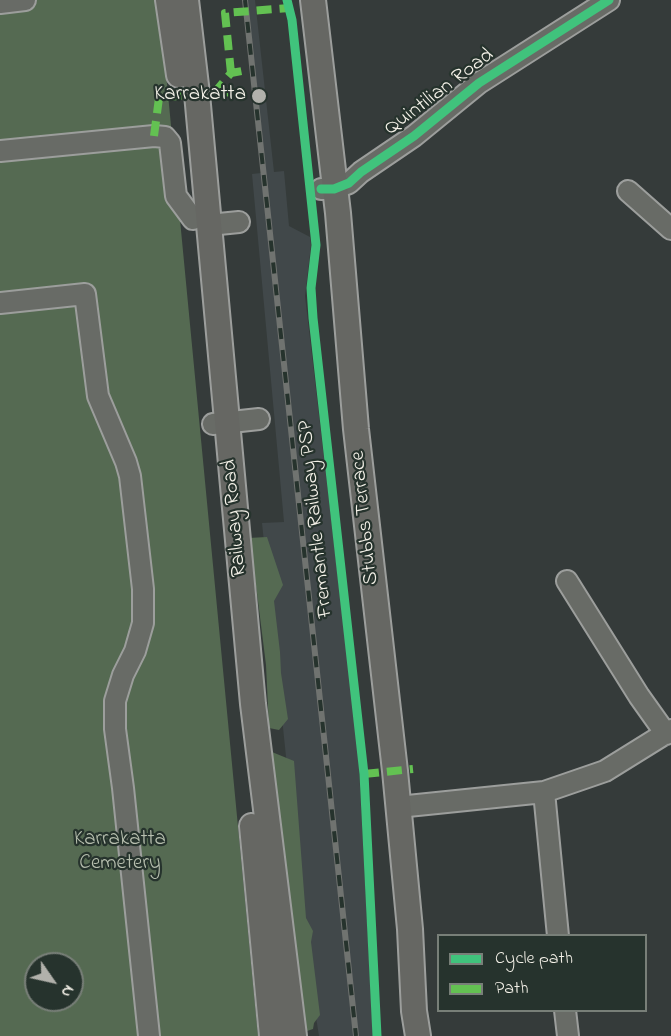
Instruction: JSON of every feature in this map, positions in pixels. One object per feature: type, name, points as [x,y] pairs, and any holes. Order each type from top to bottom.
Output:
[{"type":"main road","name":"Railway Road","points":[[168,0],[201,222]]},
{"type":"main road","name":"Railway Road","points":[[186,0],[201,222],[272,1036]]},
{"type":"main road","name":"Stubbs Terrace","points":[[300,0],[327,182],[338,213],[356,429],[398,807],[410,929],[414,1011],[418,1036]]},
{"type":"main road","name":"Stubbs Terrace","points":[[313,0],[368,678],[395,921],[402,1036]]},
{"type":"main road","name":"Railway Road","points":[[220,423],[294,1036]]},
{"type":"street","points":[[0,3],[25,0]]},
{"type":"street","name":"Quintilian Road","points":[[327,182],[349,169],[361,172],[414,136],[479,83],[609,0]]},
{"type":"street","points":[[0,151],[154,136],[165,137],[171,143],[176,196],[201,222],[239,222]]},
{"type":"street","points":[[628,191],[671,229]]},
{"type":"street","points":[[0,303],[85,294],[98,396],[130,476],[143,589],[143,623],[135,651],[123,675],[115,700],[115,729],[148,1036]]},
{"type":"street","points":[[220,423],[259,419]]},
{"type":"street","points":[[398,807],[544,792],[605,771],[669,732],[639,696],[567,581]]},
{"type":"street","points":[[544,792],[558,934]]},
{"type":"street","points":[[565,1012],[567,1036]]},
{"type":"shaded area","points":[[243,0],[255,0],[274,172],[284,171],[289,226],[310,237],[305,296],[358,749],[373,1036],[319,1036],[307,961],[262,523],[284,522],[252,174],[261,173]]},
{"type":"green space","name":"Karrakatta Cemetery","points":[[0,0],[159,0],[258,1036],[0,1036]]},
{"type":"green space","points":[[267,537],[283,585],[274,601],[288,719],[279,730],[269,728],[266,665],[248,538]]},
{"type":"green space","points":[[272,752],[294,761],[306,918],[313,931],[311,942],[320,1015],[313,1029],[304,1032],[301,1019],[298,964],[285,883],[286,860],[279,838],[279,809],[270,769]]},
{"type":"railway","points":[[245,0],[356,1036]]},
{"type":"marked path","points":[[231,73],[225,13],[289,8]]},
{"type":"marked path","points":[[154,136],[159,98],[215,92],[231,73],[242,71]]},
{"type":"marked path","points":[[215,92],[245,93]]},
{"type":"marked path","points":[[364,774],[413,769]]},
{"type":"cycle path","name":"Fremantle Railway PSP","points":[[287,0],[292,20],[316,245],[311,288],[313,318],[364,774],[377,1036]]},
{"type":"cycle path","points":[[321,189],[334,189],[349,183],[361,172],[414,136],[479,83],[609,0]]},
{"type":"place","name":"Karrakatta","points":[[259,96]]}]
